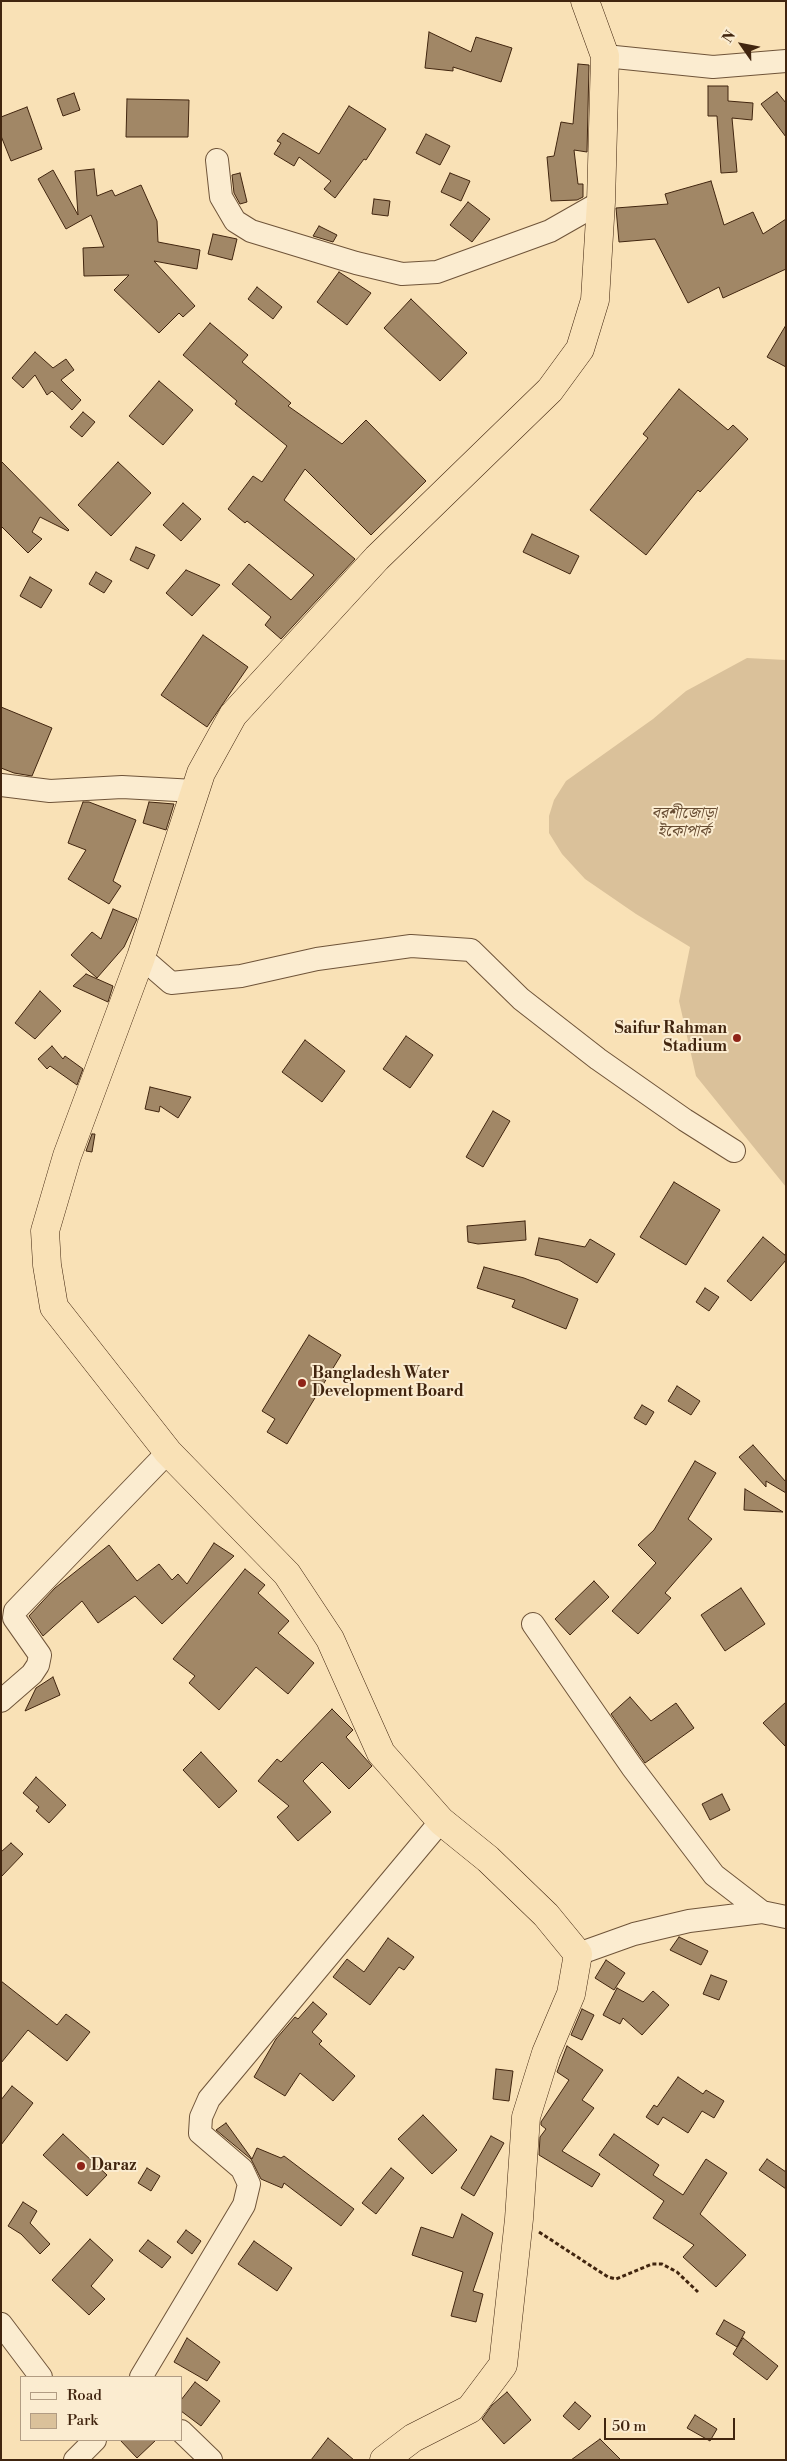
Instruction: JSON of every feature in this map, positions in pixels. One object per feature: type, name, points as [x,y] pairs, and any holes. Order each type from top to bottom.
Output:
[{"type":"highway","points":[[384,2460],[413,2438],[470,2409],[502,2365],[520,2219],[526,2118],[546,2053],[571,1994],[578,1954],[546,1915],[501,1872],[440,1821],[381,1753],[330,1640],[288,1574],[168,1452],[54,1307],[47,1265],[45,1231],[67,1156],[141,957],[201,773],[233,715],[377,558],[550,390],[580,349],[595,300],[601,202],[605,56],[585,1]]},
{"type":"street","points":[[605,56],[713,67],[786,61]]},
{"type":"street","points":[[217,160],[221,197],[235,221],[250,231],[356,263],[402,274],[437,272],[446,269],[550,231],[601,202]]},
{"type":"street","points":[[1,784],[50,790],[122,788],[195,791]]},
{"type":"street","points":[[141,957],[171,983],[241,976],[317,959],[411,946],[471,950],[521,999],[598,1059],[685,1120],[734,1151]]},
{"type":"street","points":[[1,1701],[32,1674],[38,1665],[40,1655],[14,1618],[15,1611],[168,1452]]},
{"type":"street","points":[[533,1624],[632,1767],[714,1875],[762,1912]]},
{"type":"street","points":[[142,2376],[244,2205],[249,2184],[242,2169],[200,2133],[201,2117],[209,2099],[440,1821]]},
{"type":"street","points":[[578,1954],[634,1934],[689,1921],[762,1912],[786,1917]]},
{"type":"street","points":[[1,2324],[40,2376]]},
{"type":"street","points":[[182,2432],[211,2460]]},
{"type":"street","points":[[75,2460],[92,2441]]},
{"type":"path","points":[[520,2219],[608,2277],[616,2279],[652,2264],[662,2264],[677,2272],[698,2292]]},
{"type":"green space","name":"বরশীজোড়া ইকোপার্ক","points":[[747,658],[786,660],[786,1187],[696,1076],[679,1001],[690,947],[636,914],[585,879],[562,854],[549,833],[549,816],[554,800],[566,781],[653,719],[686,691]]},
{"type":"building","points":[[429,32],[471,52],[476,37],[512,48],[501,82],[453,67],[453,71],[425,68]]},
{"type":"building","points":[[578,64],[589,65],[587,152],[574,150],[578,184],[583,184],[583,197],[577,200],[551,201],[547,157],[554,156],[561,122],[573,124]]},
{"type":"building","points":[[708,86],[728,86],[728,101],[753,103],[752,120],[732,118],[737,172],[721,173],[717,116],[708,116]]},
{"type":"building","points":[[777,92],[786,103],[786,137],[761,104]]},
{"type":"building","points":[[74,93],[80,110],[63,116],[57,99]]},
{"type":"building","points":[[127,99],[189,100],[188,137],[126,137]]},
{"type":"building","points":[[349,106],[386,129],[366,160],[364,159],[335,198],[324,189],[331,181],[299,157],[294,166],[274,154],[281,143],[277,141],[283,133],[319,154]]},
{"type":"building","points":[[27,107],[42,149],[11,161],[1,136],[1,117]]},
{"type":"building","points":[[426,134],[450,146],[440,165],[416,153]]},
{"type":"building","points":[[94,169],[97,196],[112,190],[115,196],[141,185],[157,221],[158,242],[200,250],[197,269],[154,261],[195,306],[183,317],[179,313],[159,333],[114,290],[129,275],[84,276],[83,248],[104,247],[91,215],[66,229],[38,179],[53,170],[78,215],[75,171]]},
{"type":"building","points":[[240,173],[247,202],[240,204],[234,193],[232,175]]},
{"type":"building","points":[[450,173],[470,181],[461,201],[441,192]]},
{"type":"building","points":[[711,181],[724,225],[753,212],[763,234],[786,219],[786,269],[723,298],[719,287],[688,303],[655,239],[619,242],[616,208],[668,204],[665,194]]},
{"type":"building","points":[[374,199],[390,201],[388,216],[372,214]]},
{"type":"building","points":[[468,202],[490,219],[472,242],[450,225]]},
{"type":"building","points":[[319,226],[337,235],[333,242],[313,236]]},
{"type":"building","points":[[213,234],[237,239],[232,260],[208,254]]},
{"type":"building","points":[[339,272],[371,293],[347,325],[317,302]]},
{"type":"building","points":[[257,287],[282,307],[273,319],[248,299]]},
{"type":"building","points":[[411,299],[467,353],[440,381],[384,328]]},
{"type":"building","points":[[210,323],[248,355],[242,362],[291,403],[288,406],[342,444],[366,420],[426,481],[371,535],[305,469],[284,500],[355,559],[281,639],[265,625],[271,617],[232,584],[249,564],[291,600],[314,575],[247,521],[245,523],[228,509],[253,476],[262,482],[287,446],[235,404],[237,401],[183,355]]},
{"type":"building","points":[[786,325],[786,367],[767,357]]},
{"type":"building","points":[[35,352],[53,368],[66,359],[74,370],[61,380],[81,400],[72,410],[52,391],[47,395],[35,375],[23,388],[12,378]]},
{"type":"building","points":[[159,381],[193,410],[163,445],[129,416]]},
{"type":"building","points":[[679,389],[728,430],[733,425],[748,439],[700,492],[698,490],[646,555],[590,510],[648,438],[643,434]]},
{"type":"building","points":[[83,412],[95,422],[82,437],[70,427]]},
{"type":"building","points":[[1,461],[68,531],[40,517],[32,532],[42,539],[28,553],[1,526]]},
{"type":"building","points":[[118,462],[151,493],[111,536],[78,505]]},
{"type":"building","points":[[183,503],[201,519],[181,541],[163,525]]},
{"type":"building","points":[[532,534],[579,556],[570,574],[523,552]]},
{"type":"building","points":[[136,547],[155,555],[148,569],[130,560]]},
{"type":"building","points":[[186,570],[220,585],[192,616],[166,593]]},
{"type":"building","points":[[96,572],[112,581],[104,593],[89,584]]},
{"type":"building","points":[[30,577],[52,590],[41,608],[20,596]]},
{"type":"building","points":[[203,635],[248,667],[207,727],[161,695]]},
{"type":"building","points":[[1,707],[52,728],[32,776],[14,773],[1,768]]},
{"type":"building","points":[[83,802],[89,802],[136,820],[113,881],[121,886],[109,904],[68,879],[86,850],[68,843]]},
{"type":"building","points":[[149,802],[174,804],[166,830],[143,823]]},
{"type":"building","points":[[113,909],[137,919],[124,947],[97,978],[71,955],[92,932],[101,939]]},
{"type":"building","points":[[86,974],[113,986],[108,1002],[73,986]]},
{"type":"building","points":[[40,991],[61,1011],[35,1039],[15,1023]]},
{"type":"building","points":[[406,1036],[433,1055],[410,1088],[383,1069]]},
{"type":"building","points":[[305,1040],[345,1071],[322,1102],[282,1072]]},
{"type":"building","points":[[52,1046],[63,1059],[65,1056],[83,1069],[77,1085],[50,1066],[47,1069],[38,1059]]},
{"type":"building","points":[[150,1087],[191,1097],[178,1118],[160,1106],[159,1112],[145,1109]]},
{"type":"building","points":[[493,1111],[510,1121],[483,1167],[466,1157]]},
{"type":"building","points":[[92,1134],[95,1134],[92,1152],[86,1151]]},
{"type":"building","points":[[674,1182],[720,1210],[686,1265],[640,1237]]},
{"type":"building","points":[[525,1221],[526,1240],[478,1244],[468,1242],[467,1226]]},
{"type":"building","points":[[763,1237],[786,1256],[786,1260],[751,1301],[727,1281]]},
{"type":"building","points":[[539,1238],[585,1247],[590,1239],[615,1254],[597,1283],[559,1260],[535,1255]]},
{"type":"building","points":[[484,1267],[524,1278],[578,1299],[566,1329],[512,1307],[515,1300],[477,1288]]},
{"type":"building","points":[[705,1288],[719,1297],[709,1311],[696,1302]]},
{"type":"building","name":"Bangladesh Water Development Board","points":[[309,1335],[341,1355],[287,1444],[267,1432],[275,1419],[262,1411]]},
{"type":"building","points":[[677,1386],[700,1401],[691,1415],[668,1401]]},
{"type":"building","points":[[642,1405],[654,1412],[646,1425],[634,1418]]},
{"type":"building","points":[[753,1445],[786,1482],[786,1493],[766,1481],[766,1487],[739,1457]]},
{"type":"building","points":[[695,1461],[716,1473],[688,1519],[712,1539],[665,1593],[671,1598],[638,1634],[612,1611],[656,1563],[638,1545],[654,1530]]},
{"type":"building","points":[[745,1489],[783,1512],[744,1510]]},
{"type":"building","points":[[214,1543],[234,1556],[162,1624],[135,1596],[98,1623],[82,1601],[43,1636],[29,1616],[55,1588],[109,1545],[137,1581],[159,1564],[172,1580],[178,1574],[187,1584]]},
{"type":"building","points":[[245,1569],[265,1585],[258,1593],[289,1621],[278,1633],[314,1663],[288,1694],[256,1667],[219,1710],[189,1683],[195,1676],[173,1659]]},
{"type":"building","points":[[594,1581],[609,1597],[570,1635],[555,1619]]},
{"type":"building","points":[[741,1588],[765,1624],[725,1651],[701,1615]]},
{"type":"building","points":[[53,1677],[60,1695],[25,1711],[36,1688]]},
{"type":"building","points":[[630,1697],[651,1721],[676,1703],[694,1728],[645,1763],[611,1714]]},
{"type":"building","points":[[786,1702],[786,1747],[763,1723]]},
{"type":"building","points":[[332,1709],[353,1730],[346,1737],[372,1766],[349,1789],[322,1762],[303,1781],[331,1812],[298,1841],[277,1817],[289,1806],[258,1781],[277,1759],[281,1762]]},
{"type":"building","points":[[201,1752],[237,1791],[219,1808],[183,1770]]},
{"type":"building","points":[[36,1777],[66,1805],[49,1823],[36,1811],[39,1807],[23,1793]]},
{"type":"building","points":[[722,1794],[730,1810],[710,1820],[702,1804]]},
{"type":"building","points":[[11,1843],[23,1854],[1,1877],[1,1852]]},
{"type":"building","points":[[679,1937],[708,1951],[701,1965],[670,1950]]},
{"type":"building","points":[[388,1938],[414,1957],[404,1970],[399,1967],[370,2005],[333,1977],[347,1959],[364,1972]]},
{"type":"building","points":[[606,1960],[625,1973],[614,1990],[595,1978]]},
{"type":"building","points":[[711,1975],[727,1981],[719,2000],[703,1994]]},
{"type":"building","points":[[1,1981],[57,2025],[66,2014],[90,2032],[67,2061],[28,2030],[1,2063]]},
{"type":"building","points":[[617,1988],[643,2002],[653,1991],[669,2005],[642,2035],[623,2018],[620,2024],[603,2015]]},
{"type":"building","points":[[313,2002],[327,2014],[312,2032],[322,2041],[319,2044],[355,2076],[333,2101],[300,2073],[285,2096],[254,2077],[276,2039],[295,2017],[298,2019]]},
{"type":"building","points":[[582,2009],[594,2015],[582,2040],[571,2035]]},
{"type":"building","points":[[567,2046],[603,2070],[582,2100],[594,2108],[562,2151],[600,2174],[592,2187],[539,2155],[540,2137],[546,2129],[541,2125],[541,2122],[569,2080],[557,2072]]},
{"type":"building","points":[[496,2069],[513,2071],[509,2101],[493,2099]]},
{"type":"building","points":[[678,2077],[703,2094],[706,2090],[724,2101],[714,2118],[702,2111],[688,2133],[663,2117],[658,2125],[646,2117],[654,2105],[657,2107]]},
{"type":"building","points":[[12,2086],[33,2103],[1,2145],[1,2100]]},
{"type":"building","points":[[423,2115],[457,2150],[432,2174],[398,2139]]},
{"type":"building","points":[[226,2123],[252,2159],[257,2148],[281,2158],[284,2156],[354,2209],[341,2226],[284,2183],[282,2188],[261,2179],[251,2159],[216,2130]]},
{"type":"building","points":[[63,2134],[107,2175],[87,2196],[43,2155]]},
{"type":"building","points":[[614,2134],[659,2165],[653,2175],[683,2195],[706,2159],[727,2173],[700,2214],[746,2255],[716,2287],[683,2257],[694,2245],[653,2218],[664,2201],[599,2155]]},
{"type":"building","points":[[491,2136],[504,2143],[474,2196],[461,2188]]},
{"type":"building","points":[[767,2159],[786,2172],[786,2189],[759,2170]]},
{"type":"building","points":[[147,2168],[160,2176],[151,2191],[138,2183]]},
{"type":"building","points":[[391,2168],[404,2178],[376,2214],[362,2203]]},
{"type":"building","points":[[23,2202],[37,2211],[30,2223],[50,2244],[40,2254],[21,2234],[8,2226]]},
{"type":"building","points":[[462,2214],[493,2233],[473,2291],[483,2294],[476,2322],[451,2316],[463,2272],[412,2255],[421,2227],[453,2238]]},
{"type":"building","points":[[186,2230],[201,2241],[192,2254],[177,2242]]},
{"type":"building","points":[[90,2239],[113,2260],[91,2286],[105,2299],[89,2315],[52,2280]]},
{"type":"building","points":[[148,2240],[171,2257],[162,2268],[139,2251]]},
{"type":"building","points":[[254,2241],[292,2268],[277,2291],[238,2264]]},
{"type":"building","points":[[724,2320],[745,2332],[737,2347],[716,2334]]},
{"type":"building","points":[[187,2338],[220,2362],[207,2381],[174,2362]]},
{"type":"building","points":[[743,2338],[778,2366],[767,2380],[733,2354]]},
{"type":"building","points":[[195,2382],[220,2401],[201,2426],[182,2412],[182,2399]]},
{"type":"building","points":[[507,2392],[531,2420],[504,2444],[482,2419],[492,2405]]},
{"type":"building","points":[[575,2402],[591,2416],[579,2430],[563,2416]]},
{"type":"building","points":[[695,2415],[717,2429],[710,2441],[687,2428]]},
{"type":"building","points":[[328,2438],[354,2460],[311,2460]]},
{"type":"building","points":[[600,2439],[621,2460],[571,2460]]},
{"type":"building","points":[[121,2441],[155,2441],[137,2458]]},
{"type":"place","name":"Saifur Rahman Stadium","points":[[737,1038]]},
{"type":"place","name":"Bangladesh Water Development Board","points":[[302,1383]]},
{"type":"place","name":"Daraz","points":[[81,2166]]}]
